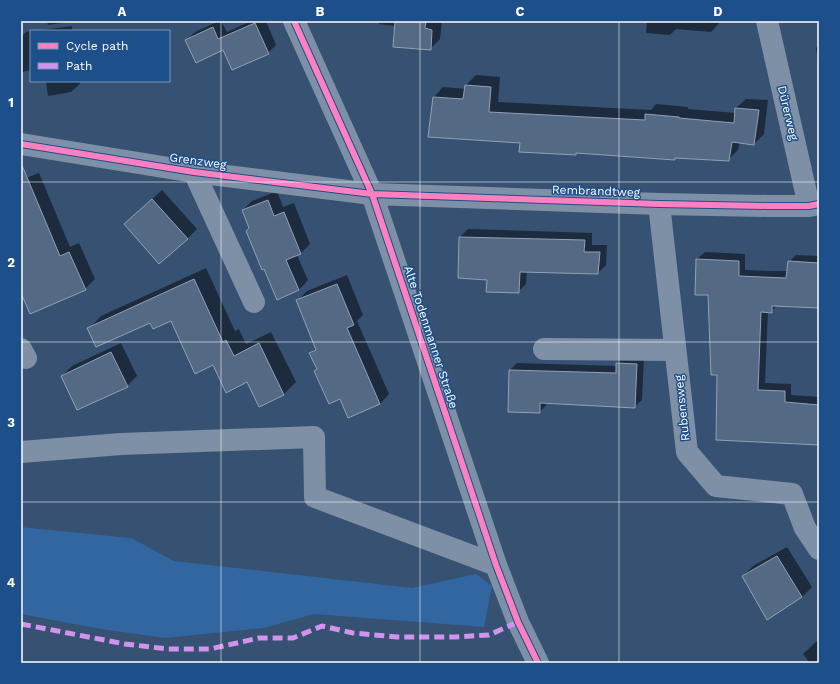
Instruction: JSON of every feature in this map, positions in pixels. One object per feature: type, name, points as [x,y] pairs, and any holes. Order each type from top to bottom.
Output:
[{"type":"street","name":"Alte Todenmanner Straße","points":[[294,21],[372,194],[496,566],[518,622],[538,663]]},
{"type":"street","name":"Dürerweg","points":[[767,21],[814,205]]},
{"type":"street","name":"Grenzweg","points":[[21,144],[194,172],[372,194]]},
{"type":"street","name":"Grenzweg","points":[[194,172],[254,302]]},
{"type":"street","name":"Rembrandtweg","points":[[372,194],[659,204],[814,205]]},
{"type":"street","name":"Rubensweg","points":[[659,204],[687,452],[716,486],[792,494],[804,528],[819,549]]},
{"type":"street","points":[[544,349],[675,350]]},
{"type":"street","points":[[21,452],[121,444],[314,437],[315,497],[496,566]]},
{"type":"shaded area","points":[[21,527],[131,538],[174,561],[412,588],[476,574],[492,586],[484,627],[314,614],[264,628],[165,638],[101,629],[21,614]]},
{"type":"building","points":[[395,21],[426,21],[425,28],[432,30],[431,50],[393,47]]},
{"type":"building","points":[[255,23],[269,54],[232,70],[223,50],[196,63],[185,40],[213,27],[218,39]]},
{"type":"building","points":[[465,85],[491,87],[489,112],[645,120],[645,114],[734,123],[735,108],[759,110],[754,145],[732,142],[729,161],[675,158],[675,160],[576,153],[576,155],[519,152],[520,143],[428,137],[433,97],[463,99]]},
{"type":"building","points":[[21,163],[60,256],[69,252],[86,290],[30,314],[21,293]]},
{"type":"building","points":[[152,199],[188,239],[159,264],[124,224]]},
{"type":"building","points":[[268,200],[274,216],[284,212],[301,254],[286,260],[299,290],[277,300],[264,269],[262,270],[246,231],[249,228],[242,210]]},
{"type":"building","points":[[459,237],[585,240],[584,252],[600,252],[598,274],[520,272],[519,293],[486,292],[487,280],[458,278]]},
{"type":"building","points":[[696,259],[739,261],[739,276],[786,278],[788,261],[819,263],[819,308],[772,306],[772,313],[761,312],[758,390],[785,391],[785,402],[819,405],[819,445],[716,440],[717,375],[711,375],[708,295],[695,295]]},
{"type":"building","points":[[194,279],[223,342],[226,340],[234,356],[259,343],[284,395],[259,407],[247,382],[226,393],[213,365],[195,374],[171,321],[153,329],[150,323],[96,347],[87,328]]},
{"type":"building","points":[[337,284],[354,325],[347,328],[380,404],[348,418],[340,399],[329,404],[314,371],[317,369],[309,353],[316,350],[296,300]]},
{"type":"building","points":[[111,352],[128,387],[77,410],[61,376]]},
{"type":"building","points":[[616,363],[637,364],[635,408],[540,403],[540,413],[508,412],[509,370],[616,373]]},
{"type":"building","points":[[777,556],[802,597],[767,620],[742,576]]},
{"type":"marked path","points":[[21,624],[125,644],[168,649],[210,649],[259,638],[293,638],[322,626],[353,633],[397,637],[455,637],[489,635],[518,622]]},
{"type":"cycle path","points":[[294,21],[372,194],[496,565],[518,622],[538,663]]},
{"type":"cycle path","points":[[21,144],[194,172],[372,194],[659,204],[769,206],[809,206],[819,204]]}]
